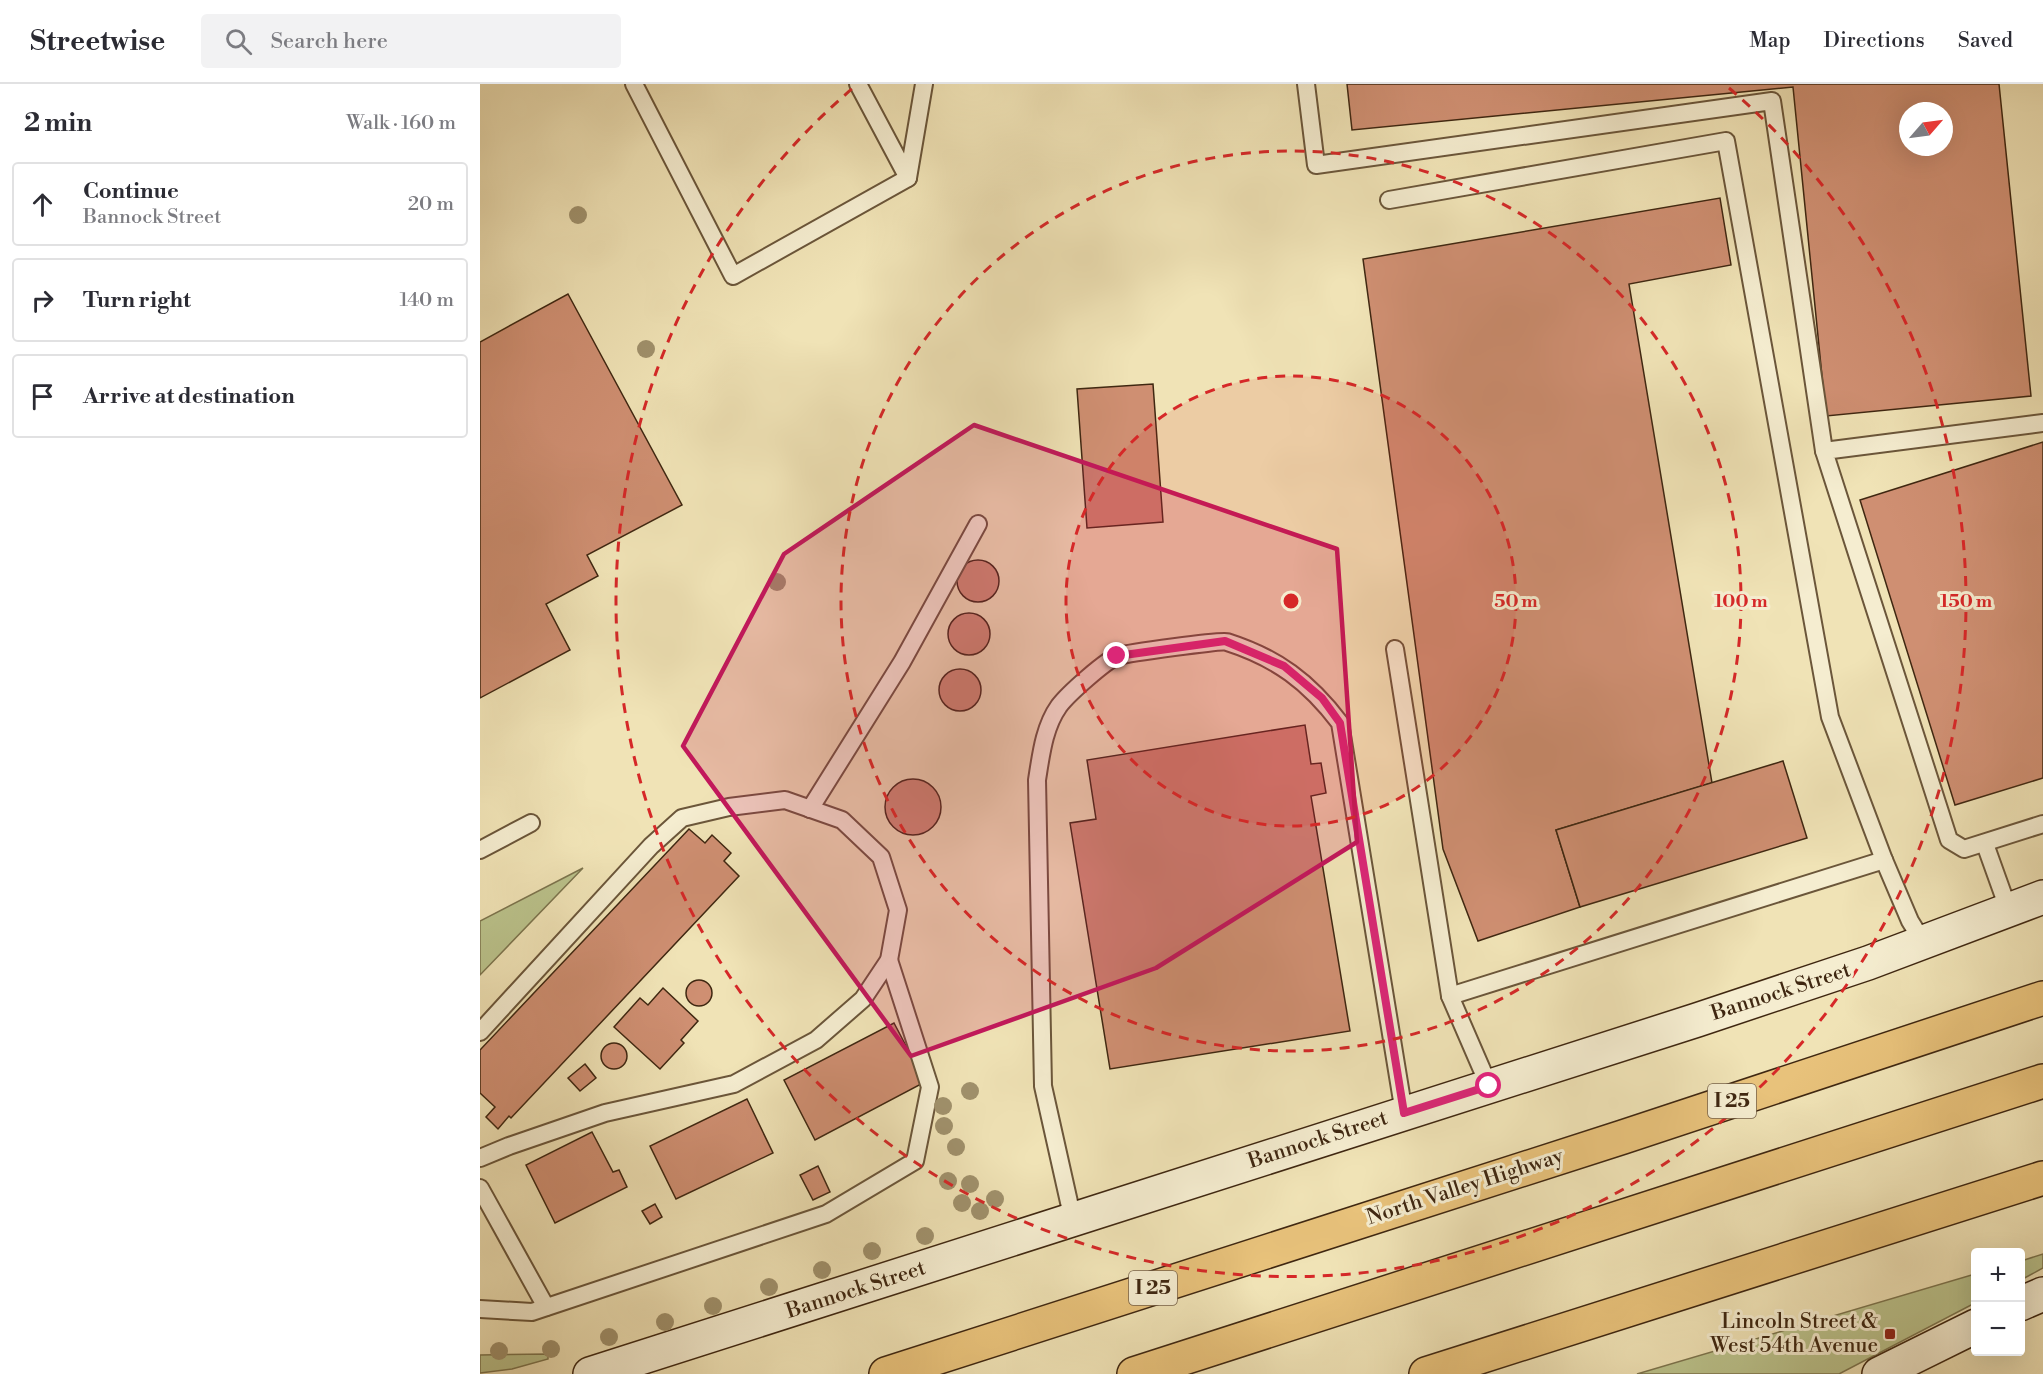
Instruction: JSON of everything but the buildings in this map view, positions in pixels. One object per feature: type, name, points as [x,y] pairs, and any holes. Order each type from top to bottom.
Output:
[{"type":"highway","name":"North Valley Highway","points":[[886,1374],[1623,1137],[2043,998]]},
{"type":"highway","points":[[1134,1374],[2043,1081]]},
{"type":"highway","points":[[1426,1374],[2043,1178]]},
{"type":"street","name":"Bannock Street","points":[[590,1374],[1720,1012],[1868,963],[2043,897]]},
{"type":"street","points":[[2025,1302],[2043,1294]]},
{"type":"street","points":[[1879,1374],[1971,1328]]},
{"type":"lane","points":[[634,84],[733,276],[908,178]]},
{"type":"lane","points":[[858,84],[908,178]]},
{"type":"lane","points":[[908,178],[924,84]]},
{"type":"lane","points":[[1306,84],[1316,165],[1772,102],[1824,451],[1949,840],[1964,849],[2043,824]]},
{"type":"lane","points":[[1389,200],[1726,141],[1830,717],[1884,860],[1910,921],[1923,942]]},
{"type":"lane","points":[[1824,451],[2043,423]]},
{"type":"lane","points":[[810,808],[902,662],[978,524]]},
{"type":"lane","points":[[1072,1220],[1043,1086],[1037,780],[1046,730],[1059,706],[1079,685],[1117,656],[1225,641],[1284,666],[1322,698],[1340,723],[1404,1113]]},
{"type":"lane","points":[[1395,648],[1450,996],[1489,1086]]},
{"type":"lane","points":[[480,1032],[651,846],[682,818],[729,807],[785,800],[842,820],[881,857],[898,910],[889,960],[863,999],[816,1040],[734,1084],[605,1113],[480,1158]]},
{"type":"lane","points":[[480,850],[531,822]]},
{"type":"lane","points":[[1985,844],[2008,911]]},
{"type":"lane","points":[[1450,996],[1884,860]]},
{"type":"lane","points":[[480,1309],[532,1312],[826,1214],[915,1161],[930,1088],[889,960]]},
{"type":"lane","points":[[480,1188],[546,1307]]},
{"type":"highlighted area","points":[[974,425],[1337,549],[1357,842],[1156,968],[911,1056],[683,746],[784,554]]},
{"type":"green space","points":[[583,868],[480,975],[480,921]]},
{"type":"green space","points":[[2043,1254],[2043,1268],[2025,1278],[2025,1260]]},
{"type":"green space","points":[[1971,1275],[1971,1305],[1839,1374],[1637,1374]]},
{"type":"green space","points":[[548,1354],[548,1359],[512,1369],[480,1373],[480,1355]]},
{"type":"place","name":"Lincoln Street & West 54th Avenue","points":[[1890,1334]]},
{"type":"route","points":[[1117,656],[1225,641],[1284,666],[1322,698],[1340,723],[1404,1113],[1489,1086]]}]
